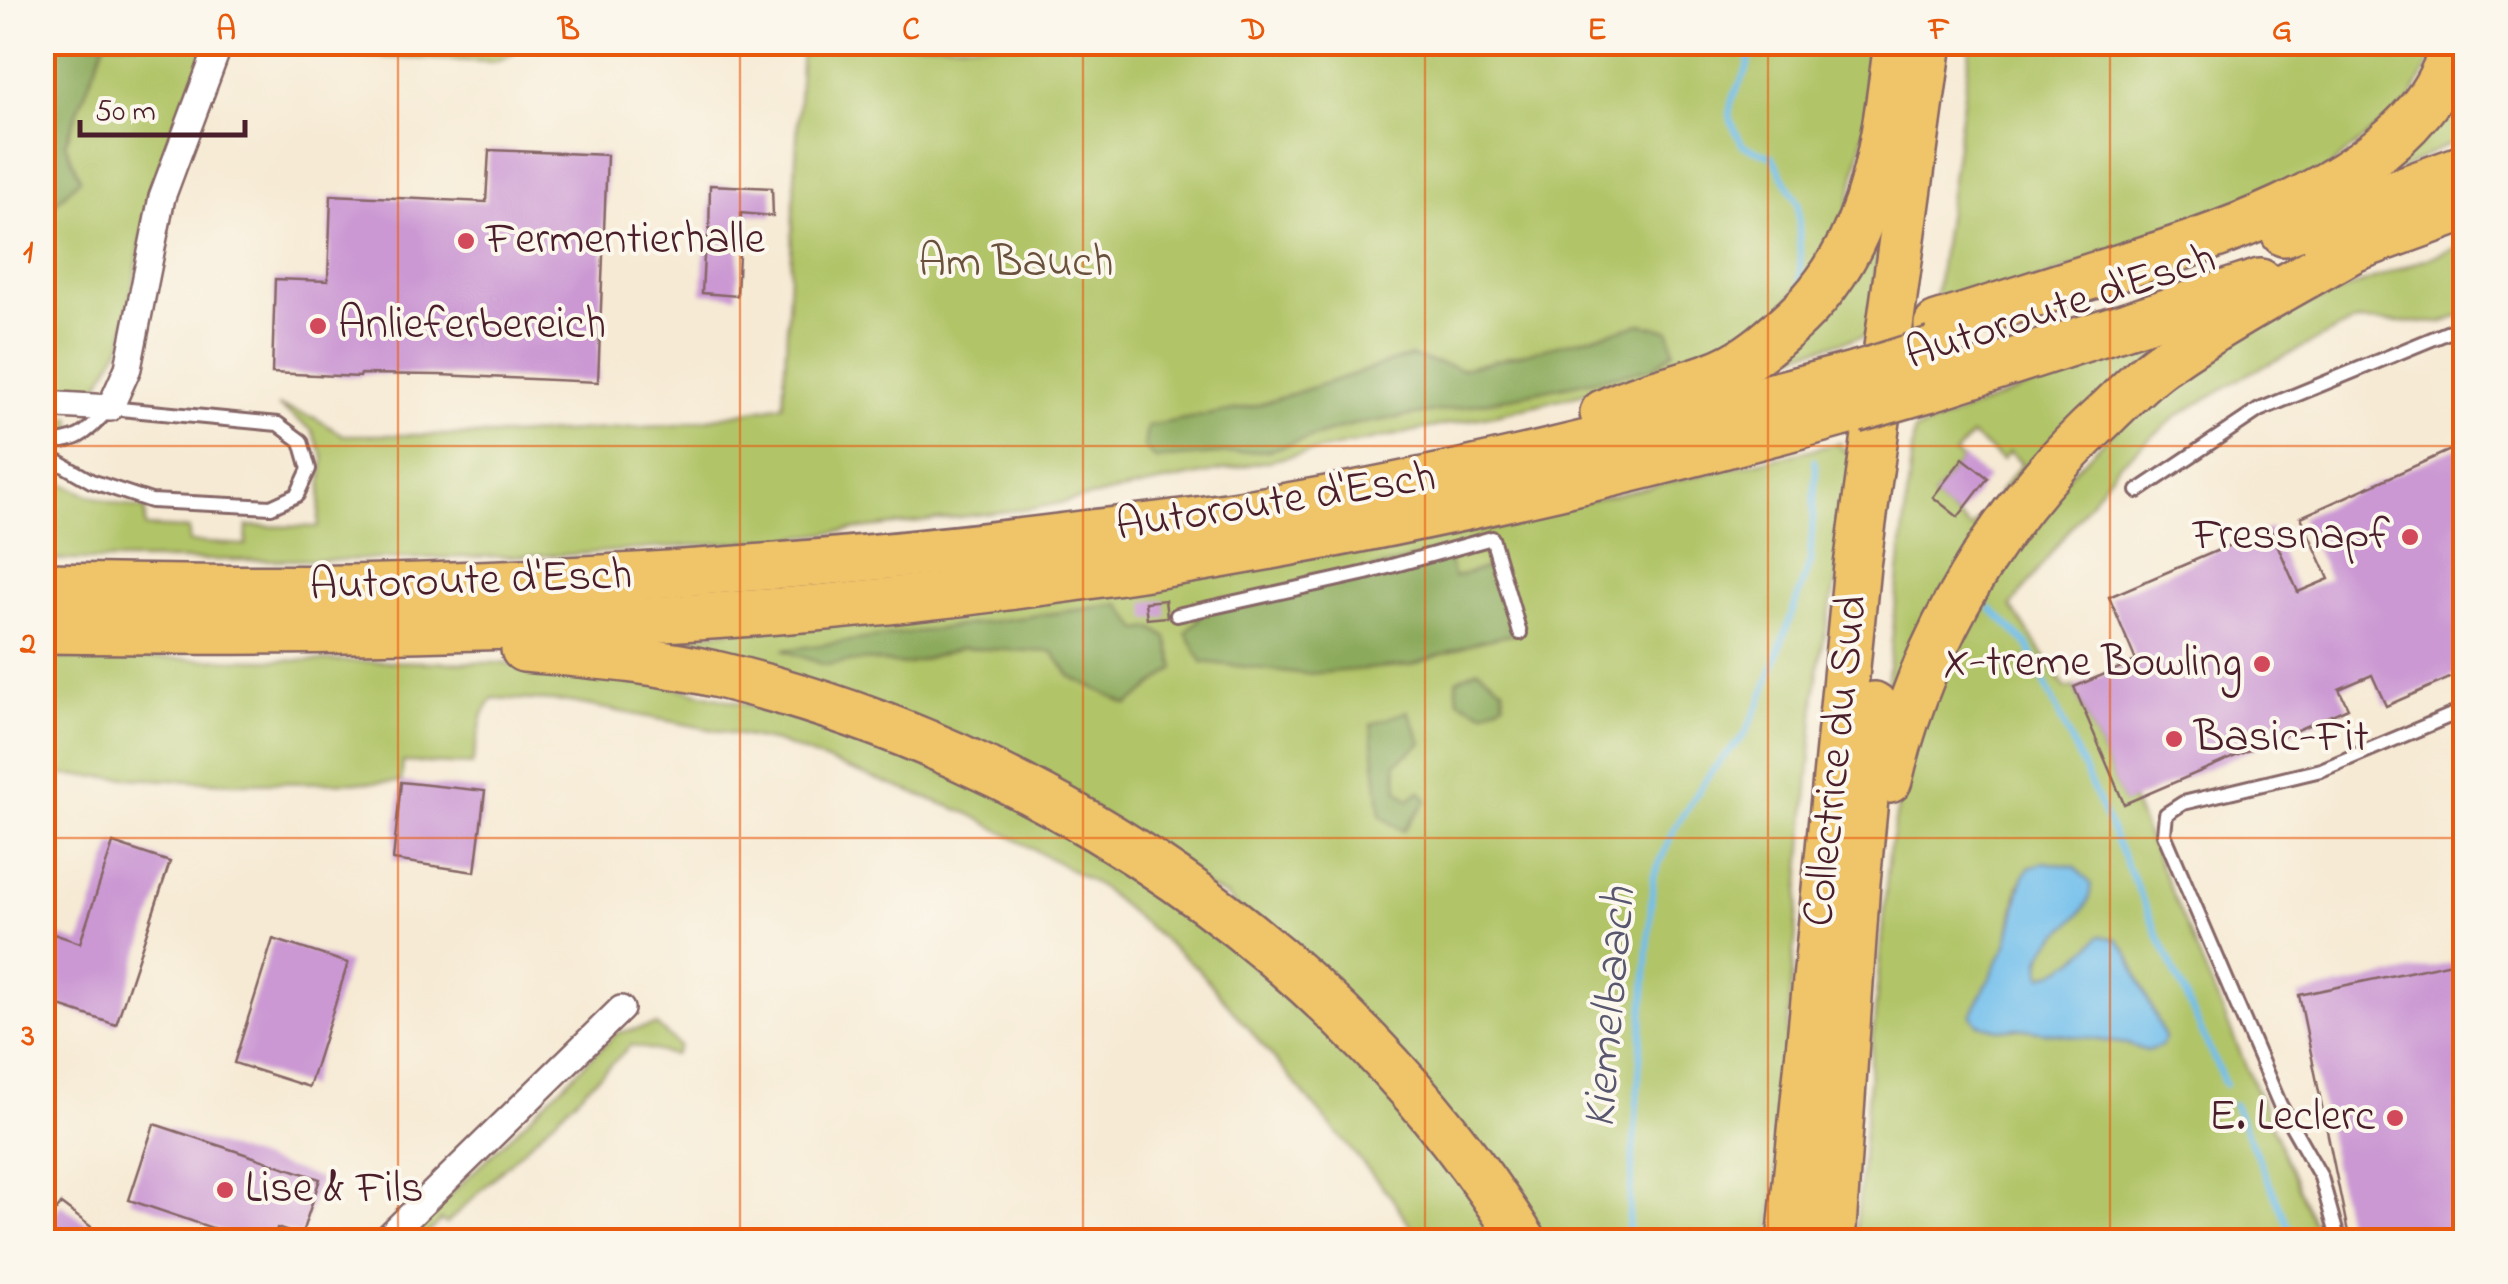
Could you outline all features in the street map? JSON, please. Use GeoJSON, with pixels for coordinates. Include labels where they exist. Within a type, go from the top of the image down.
{"type":"FeatureCollection","features":[{"type":"Feature","properties":{"kind":"highway"},"geometry":{"type":"LineString","coordinates":[[1604,414],[1634,397],[1726,370],[1768,344],[1832,278],[1854,241],[1873,191],[1897,42]]}},
{"type":"Feature","properties":{"kind":"highway","name":"Collectrice du Sud"},"geometry":{"type":"LineString","coordinates":[[1790,1242],[1857,566],[1929,42]]}},
{"type":"Feature","properties":{"kind":"highway"},"geometry":{"type":"LineString","coordinates":[[1833,1225],[1857,882],[1890,548],[1954,42]]}},
{"type":"Feature","properties":{"kind":"highway"},"geometry":{"type":"LineString","coordinates":[[1004,544],[1604,414],[1860,376],[1933,355],[2312,194],[2380,149],[2421,109],[2456,42]]}},
{"type":"Feature","properties":{"kind":"highway","name":"Autoroute d'Esch"},"geometry":{"type":"LineString","coordinates":[[42,586],[342,588],[561,582],[844,562],[1237,515],[1397,486],[1641,432],[1860,376],[1933,355],[2466,168]]}},
{"type":"Feature","properties":{"kind":"highway","name":"Autoroute d'Esch"},"geometry":{"type":"LineString","coordinates":[[1933,355],[2247,287],[2466,208]]}},
{"type":"Feature","properties":{"kind":"highway"},"geometry":{"type":"LineString","coordinates":[[1833,1225],[1870,882],[1882,806],[1916,686],[1938,635],[1978,563],[2024,499],[2070,446],[2161,364],[2354,249]]}},
{"type":"Feature","properties":{"kind":"highway","name":"Autoroute d'Esch"},"geometry":{"type":"LineString","coordinates":[[42,630],[560,624],[842,605],[1092,574],[1365,529],[1487,522],[1860,376]]}},
{"type":"Feature","properties":{"kind":"highway"},"geometry":{"type":"LineString","coordinates":[[97,631],[216,643],[502,646],[650,661],[786,692],[908,735],[1012,779],[1109,834],[1213,906],[1310,985],[1412,1091],[1498,1201],[1524,1242]]}},
{"type":"Feature","properties":{"kind":"street"},"geometry":{"type":"LineString","coordinates":[[42,404],[110,408],[128,368],[162,196],[220,42]]}},
{"type":"Feature","properties":{"kind":"street"},"geometry":{"type":"LineString","coordinates":[[383,1242],[621,1009]]}},
{"type":"Feature","properties":{"kind":"lane"},"geometry":{"type":"LineString","coordinates":[[2138,491],[2259,410],[2466,325]]}},
{"type":"Feature","properties":{"kind":"lane"},"geometry":{"type":"LineString","coordinates":[[42,443],[72,442],[86,434],[110,408],[278,424],[302,441],[309,469],[297,495],[271,508],[151,501],[91,481],[42,454]]}},
{"type":"Feature","properties":{"kind":"lane"},"geometry":{"type":"LineString","coordinates":[[1177,615],[1366,573],[1487,522],[1520,634]]}},
{"type":"Feature","properties":{"kind":"lane"},"geometry":{"type":"LineString","coordinates":[[2339,1242],[2321,1177],[2280,1105],[2164,834],[2166,814],[2182,802],[2321,770],[2466,709]]}},
{"type":"Feature","properties":{"kind":"green space"},"geometry":{"type":"Polygon","coordinates":[[[56,42],[105,43],[65,143],[80,179],[43,215],[43,80],[56,42]]]}},
{"type":"Feature","properties":{"kind":"green space"},"geometry":{"type":"Polygon","coordinates":[[[105,42],[207,43],[150,195],[122,344],[95,391],[43,391],[43,215],[80,179],[65,144],[105,42]]]}},
{"type":"Feature","properties":{"kind":"green space"},"geometry":{"type":"Polygon","coordinates":[[[320,42],[522,43],[511,55],[494,62],[318,54],[320,42]]]}},
{"type":"Feature","properties":{"kind":"green space","name":"Am Bauch"},"geometry":{"type":"Polygon","coordinates":[[[802,43],[1884,43],[1842,234],[1764,329],[1658,375],[1504,413],[1036,508],[778,539],[563,555],[43,560],[42,472],[92,496],[145,509],[145,527],[189,529],[189,542],[246,545],[247,526],[318,527],[324,458],[312,430],[278,406],[315,418],[343,435],[508,435],[677,425],[783,405],[802,43]],[[1673,351],[1209,454],[1270,450],[1352,425],[1452,409],[1654,367],[1673,351]]]}},
{"type":"Feature","properties":{"kind":"green space"},"geometry":{"type":"Polygon","coordinates":[[[1971,43],[2440,43],[2410,101],[2311,182],[1933,317],[1971,43]]]}},
{"type":"Feature","properties":{"kind":"green space"},"geometry":{"type":"Polygon","coordinates":[[[2465,44],[2465,139],[2389,176],[2384,156],[2465,44]]]}},
{"type":"Feature","properties":{"kind":"green space"},"geometry":{"type":"Polygon","coordinates":[[[1894,126],[1868,335],[1795,354],[1791,337],[1894,126]]]}},
{"type":"Feature","properties":{"kind":"green space"},"geometry":{"type":"Polygon","coordinates":[[[2465,244],[2465,314],[2442,323],[2356,321],[2246,375],[2176,417],[2118,465],[2011,606],[2066,689],[2074,687],[2124,803],[2132,800],[2321,1241],[1855,1242],[1889,852],[1902,785],[1930,689],[2037,506],[2170,376],[2276,316],[2465,244]],[[2029,868],[2019,885],[2008,942],[1972,1015],[1999,1030],[2018,1028],[2127,1044],[2147,1051],[2161,1046],[2165,1038],[2126,950],[2100,937],[2074,961],[2042,977],[2039,969],[2043,951],[2029,868]]]}},
{"type":"Feature","properties":{"kind":"green space"},"geometry":{"type":"Polygon","coordinates":[[[1641,324],[1669,330],[1674,351],[1653,368],[1352,425],[1270,450],[1155,459],[1144,447],[1147,426],[1255,406],[1410,356],[1462,369],[1641,324]]]}},
{"type":"Feature","properties":{"kind":"green space"},"geometry":{"type":"Polygon","coordinates":[[[2152,339],[2158,356],[2009,502],[1998,494],[2022,463],[2009,452],[2002,460],[1971,435],[1955,455],[1962,460],[1933,497],[1971,528],[1985,512],[1996,521],[1882,734],[1914,431],[2152,339]]]}},
{"type":"Feature","properties":{"kind":"green space"},"geometry":{"type":"Polygon","coordinates":[[[42,416],[71,418],[72,433],[43,435],[42,416]]]}},
{"type":"Feature","properties":{"kind":"green space"},"geometry":{"type":"Polygon","coordinates":[[[1840,443],[1842,450],[1857,447],[1847,525],[1818,670],[1770,1241],[1545,1241],[1226,896],[665,643],[702,634],[1488,524],[1840,443]]]}},
{"type":"Feature","properties":{"kind":"green space"},"geometry":{"type":"Polygon","coordinates":[[[1446,551],[1454,577],[1499,564],[1520,633],[1481,641],[1411,665],[1307,674],[1202,662],[1186,632],[1199,619],[1197,611],[1446,551]]]}},
{"type":"Feature","properties":{"kind":"green space"},"geometry":{"type":"Polygon","coordinates":[[[1120,604],[1139,630],[1153,628],[1167,638],[1175,668],[1128,705],[1070,676],[1053,652],[962,648],[905,665],[867,660],[825,665],[783,650],[1120,604]]]}},
{"type":"Feature","properties":{"kind":"green space"},"geometry":{"type":"Polygon","coordinates":[[[42,657],[500,663],[644,680],[782,713],[899,754],[1001,796],[1200,918],[1402,1099],[1506,1241],[1420,1241],[1392,1198],[1197,968],[1099,886],[970,814],[776,742],[571,702],[493,698],[483,714],[472,765],[403,762],[401,782],[235,783],[43,774],[42,657]]]}},
{"type":"Feature","properties":{"kind":"green space"},"geometry":{"type":"Polygon","coordinates":[[[1478,669],[1503,688],[1504,702],[1484,712],[1458,700],[1456,680],[1478,669]]]}},
{"type":"Feature","properties":{"kind":"green space"},"geometry":{"type":"Polygon","coordinates":[[[1408,711],[1422,743],[1396,763],[1398,790],[1408,800],[1420,791],[1427,800],[1403,831],[1381,816],[1371,724],[1408,711]]]}},
{"type":"Feature","properties":{"kind":"green space"},"geometry":{"type":"Polygon","coordinates":[[[656,1025],[679,1046],[674,1055],[631,1045],[446,1224],[441,1220],[419,1241],[401,1242],[617,1033],[656,1025]]]}},
{"type":"Feature","properties":{"kind":"water"},"geometry":{"type":"Polygon","coordinates":[[[2045,862],[2075,867],[2091,884],[2082,911],[2043,954],[2042,976],[2074,961],[2100,936],[2117,939],[2126,950],[2165,1038],[2161,1046],[2147,1051],[2127,1044],[2018,1028],[1999,1030],[1978,1024],[1971,1015],[2008,942],[2023,877],[2029,868],[2045,862]]]}},
{"type":"Feature","properties":{"kind":"building","name":"Fermentierhalle"},"geometry":{"type":"Polygon","coordinates":[[[489,150],[607,155],[598,382],[272,373],[275,279],[328,281],[331,195],[486,202],[489,150]]]}},
{"type":"Feature","properties":{"kind":"building"},"geometry":{"type":"Polygon","coordinates":[[[710,185],[772,188],[773,216],[741,213],[737,296],[702,293],[710,185]]]}},
{"type":"Feature","properties":{"kind":"building"},"geometry":{"type":"Polygon","coordinates":[[[2466,443],[2466,671],[2386,706],[2372,675],[2339,689],[2348,708],[2124,804],[2074,687],[2136,661],[2109,597],[2270,528],[2298,592],[2329,579],[2301,517],[2466,443]]]}},
{"type":"Feature","properties":{"kind":"building"},"geometry":{"type":"Polygon","coordinates":[[[1963,458],[1988,478],[1958,517],[1933,497],[1963,458]]]}},
{"type":"Feature","properties":{"kind":"building"},"geometry":{"type":"Polygon","coordinates":[[[1165,600],[1167,617],[1147,619],[1145,602],[1165,600]]]}},
{"type":"Feature","properties":{"kind":"building"},"geometry":{"type":"Polygon","coordinates":[[[401,782],[485,791],[475,872],[393,860],[401,782]]]}},
{"type":"Feature","properties":{"kind":"building"},"geometry":{"type":"Polygon","coordinates":[[[113,843],[170,862],[116,1025],[42,1000],[42,930],[80,943],[113,843]]]}},
{"type":"Feature","properties":{"kind":"building"},"geometry":{"type":"Polygon","coordinates":[[[273,939],[348,963],[309,1087],[234,1063],[273,939]]]}},
{"type":"Feature","properties":{"kind":"building","name":"E. Leclerc"},"geometry":{"type":"Polygon","coordinates":[[[2466,960],[2466,1242],[2350,1242],[2299,995],[2466,960]]]}},
{"type":"Feature","properties":{"kind":"building","name":"Lise & Fils"},"geometry":{"type":"Polygon","coordinates":[[[154,1124],[320,1179],[301,1236],[277,1228],[272,1242],[254,1242],[129,1200],[154,1124]]]}},
{"type":"Feature","properties":{"kind":"building"},"geometry":{"type":"Polygon","coordinates":[[[61,1204],[111,1242],[42,1242],[42,1229],[61,1204]]]}},
{"type":"Feature","properties":{"kind":"waterway","name":"Kiemelbaach"},"geometry":{"type":"LineString","coordinates":[[1748,42],[1748,65],[1733,96],[1730,118],[1743,146],[1772,156],[1798,203],[1801,286]]}},
{"type":"Feature","properties":{"kind":"waterway","name":"Kiemelbaach"},"geometry":{"type":"LineString","coordinates":[[1627,1242],[1653,878],[1674,829],[1710,773],[1745,734],[1761,701],[1810,562],[1814,460]]}},
{"type":"Feature","properties":{"kind":"waterway","name":"Kiemelbaach"},"geometry":{"type":"LineString","coordinates":[[1991,609],[2028,645],[2225,1084]]}},
{"type":"Feature","properties":{"kind":"waterway","name":"Kiemelbaach"},"geometry":{"type":"LineString","coordinates":[[2234,1105],[2296,1242]]}},
{"type":"Feature","properties":{"kind":"place","name":"Fermentierhalle"},"geometry":{"type":"Point","coordinates":[466,241]}},
{"type":"Feature","properties":{"kind":"place","name":"Anlieferbereich"},"geometry":{"type":"Point","coordinates":[318,326]}},
{"type":"Feature","properties":{"kind":"place","name":"Fressnapf"},"geometry":{"type":"Point","coordinates":[2410,537]}},
{"type":"Feature","properties":{"kind":"place","name":"X-treme Bowling"},"geometry":{"type":"Point","coordinates":[2262,664]}},
{"type":"Feature","properties":{"kind":"place","name":"Basic-Fit"},"geometry":{"type":"Point","coordinates":[2174,739]}},
{"type":"Feature","properties":{"kind":"place","name":"E. Leclerc"},"geometry":{"type":"Point","coordinates":[2395,1118]}},
{"type":"Feature","properties":{"kind":"place","name":"Lise & Fils"},"geometry":{"type":"Point","coordinates":[225,1190]}}]}
